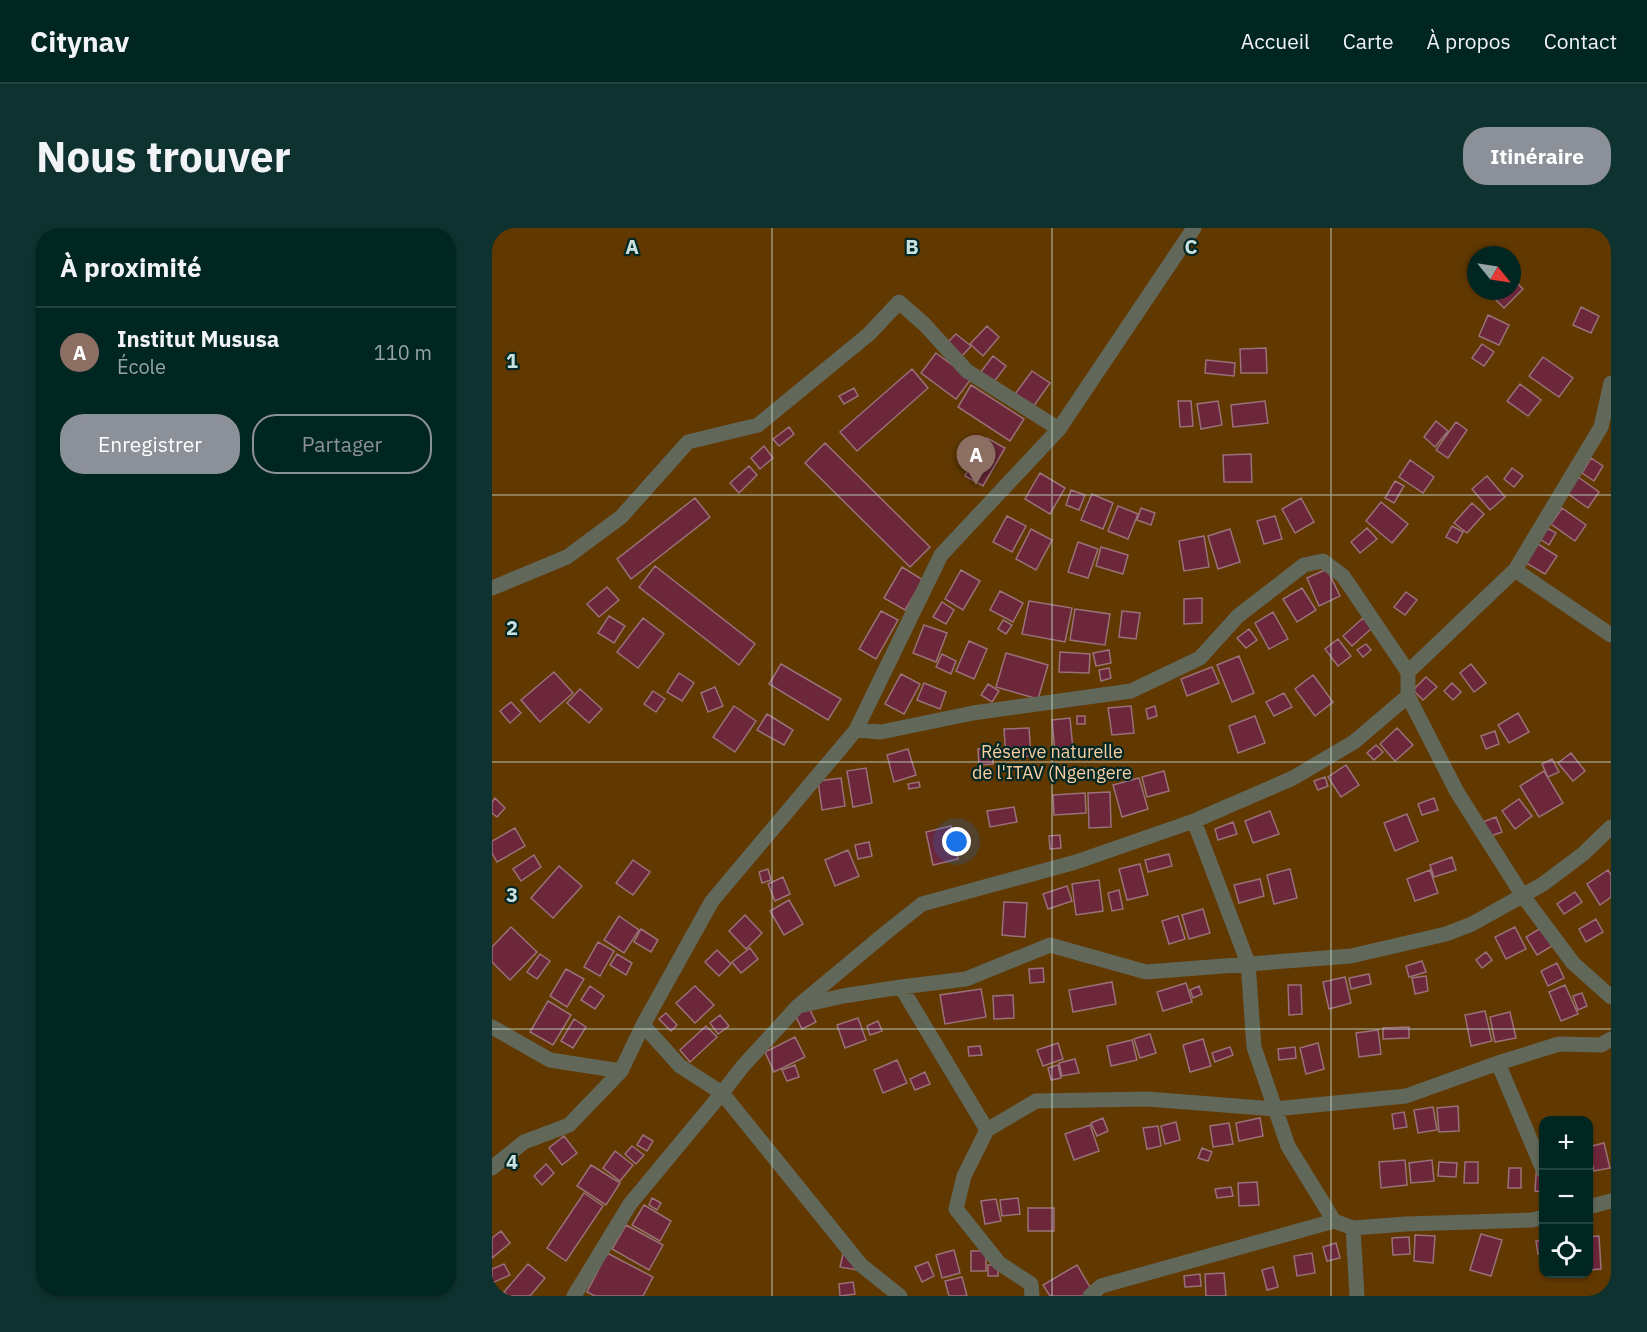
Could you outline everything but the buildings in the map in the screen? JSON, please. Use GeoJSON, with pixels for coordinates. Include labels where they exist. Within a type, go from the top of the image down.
{"type":"FeatureCollection","features":[{"type":"Feature","properties":{"kind":"street"},"geometry":{"type":"LineString","coordinates":[[492,1168],[524,1142],[570,1125],[621,1071],[643,1025],[712,901],[856,730],[941,555],[1059,429],[1194,228]]}},
{"type":"Feature","properties":{"kind":"street"},"geometry":{"type":"LineString","coordinates":[[492,588],[567,558],[621,518],[688,442],[758,425],[869,334],[899,302],[924,324],[968,371],[1059,429]]}},
{"type":"Feature","properties":{"kind":"street"},"geometry":{"type":"LineString","coordinates":[[1408,672],[1515,570],[1606,430],[1611,383]]}},
{"type":"Feature","properties":{"kind":"street"},"geometry":{"type":"LineString","coordinates":[[856,730],[881,732],[973,713],[1131,691],[1200,658],[1238,616],[1304,565],[1323,561],[1343,576],[1408,672],[1408,696],[1457,792],[1523,896],[1573,963],[1611,997]]}},
{"type":"Feature","properties":{"kind":"street"},"geometry":{"type":"LineString","coordinates":[[1515,570],[1611,635]]}},
{"type":"Feature","properties":{"kind":"street"},"geometry":{"type":"LineString","coordinates":[[574,1296],[630,1204],[743,1066],[798,1006],[922,904],[1076,862],[1194,820],[1293,778],[1354,742],[1408,696]]}},
{"type":"Feature","properties":{"kind":"street"},"geometry":{"type":"LineString","coordinates":[[1194,820],[1248,963],[1254,1047],[1275,1109],[1288,1146],[1334,1221]]}},
{"type":"Feature","properties":{"kind":"street"},"geometry":{"type":"LineString","coordinates":[[798,1006],[843,996],[966,979],[1050,945],[1146,972],[1351,956],[1446,934],[1472,924],[1523,896],[1583,854],[1611,827]]}},
{"type":"Feature","properties":{"kind":"street"},"geometry":{"type":"LineString","coordinates":[[901,987],[987,1130]]}},
{"type":"Feature","properties":{"kind":"street"},"geometry":{"type":"LineString","coordinates":[[643,1025],[680,1066],[722,1093],[861,1265],[900,1296]]}},
{"type":"Feature","properties":{"kind":"street"},"geometry":{"type":"LineString","coordinates":[[492,1027],[550,1060],[621,1071]]}},
{"type":"Feature","properties":{"kind":"street"},"geometry":{"type":"LineString","coordinates":[[1032,1296],[1031,1284],[999,1263],[956,1209],[964,1176],[987,1130],[1036,1101],[1147,1099],[1275,1109],[1406,1096],[1559,1044],[1601,1045],[1611,1039]]}},
{"type":"Feature","properties":{"kind":"street"},"geometry":{"type":"LineString","coordinates":[[1498,1063],[1543,1170]]}},
{"type":"Feature","properties":{"kind":"street"},"geometry":{"type":"LineString","coordinates":[[1593,1206],[1611,1201]]}},
{"type":"Feature","properties":{"kind":"street"},"geometry":{"type":"LineString","coordinates":[[1090,1296],[1101,1286],[1334,1221],[1353,1228],[1539,1218]]}},
{"type":"Feature","properties":{"kind":"street"},"geometry":{"type":"LineString","coordinates":[[1353,1228],[1357,1296]]}},
{"type":"Feature","properties":{"kind":"green space","name":"Réserve naturelle de l'ITAV (Ngengere"},"geometry":{"type":"Polygon","coordinates":[[[492,228],[1611,228],[1611,1296],[492,1296],[492,228]]]}},
{"type":"Feature","properties":{"kind":"place","name":"Institut Mususa"},"geometry":{"type":"Point","coordinates":[976,485]}}]}
